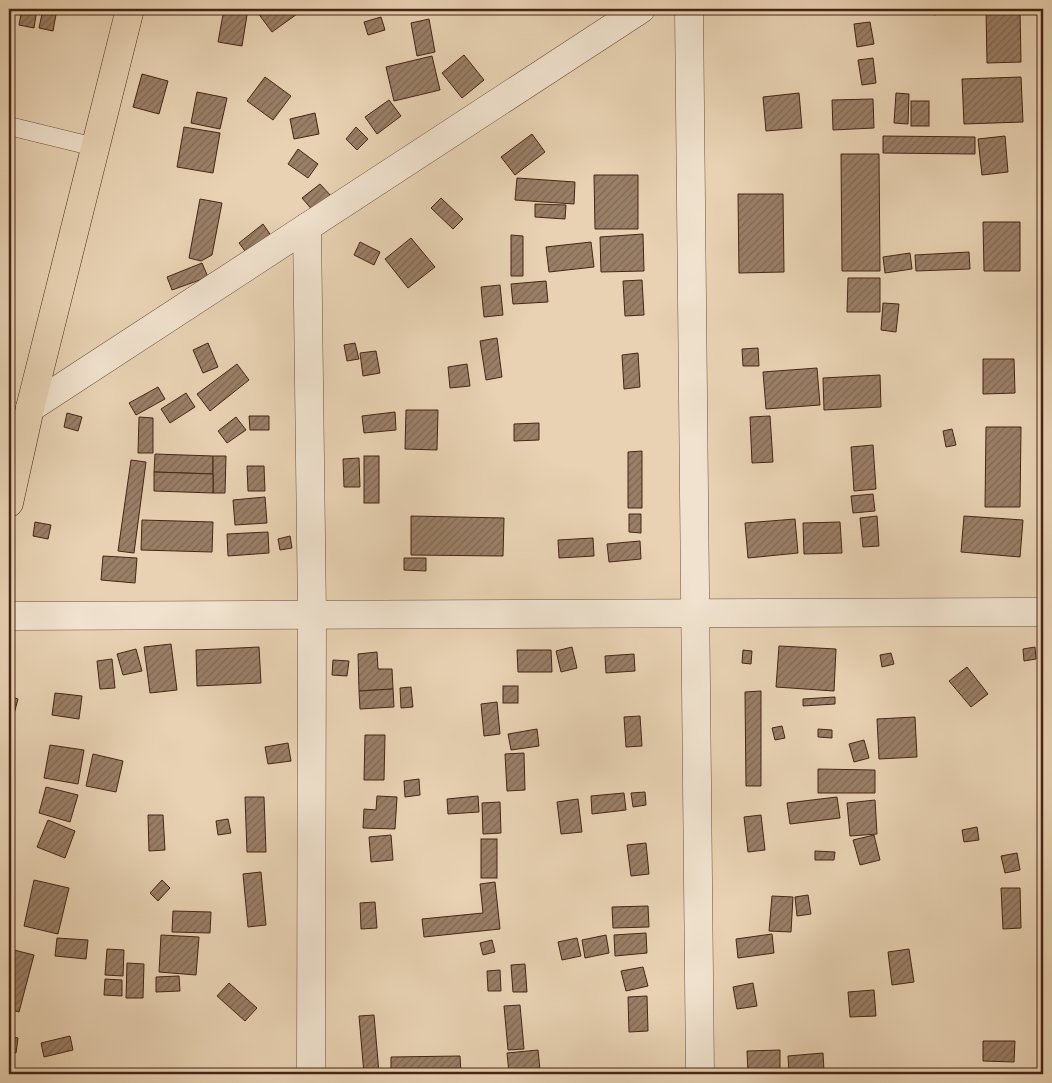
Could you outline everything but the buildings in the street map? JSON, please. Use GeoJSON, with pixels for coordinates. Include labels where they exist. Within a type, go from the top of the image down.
{"type":"FeatureCollection","features":[{"type":"Feature","properties":{"kind":"highway"},"geometry":{"type":"LineString","coordinates":[[9,503],[30,408],[130,9]]}},
{"type":"Feature","properties":{"kind":"street"},"geometry":{"type":"LineString","coordinates":[[30,408],[640,9]]}},
{"type":"Feature","properties":{"kind":"street"},"geometry":{"type":"LineString","coordinates":[[689,9],[700,1074]]}},
{"type":"Feature","properties":{"kind":"street"},"geometry":{"type":"LineString","coordinates":[[307,227],[312,615],[311,1074]]}},
{"type":"Feature","properties":{"kind":"street"},"geometry":{"type":"LineString","coordinates":[[9,616],[1043,612]]}},
{"type":"Feature","properties":{"kind":"lane"},"geometry":{"type":"LineString","coordinates":[[9,126],[95,147]]}}]}
